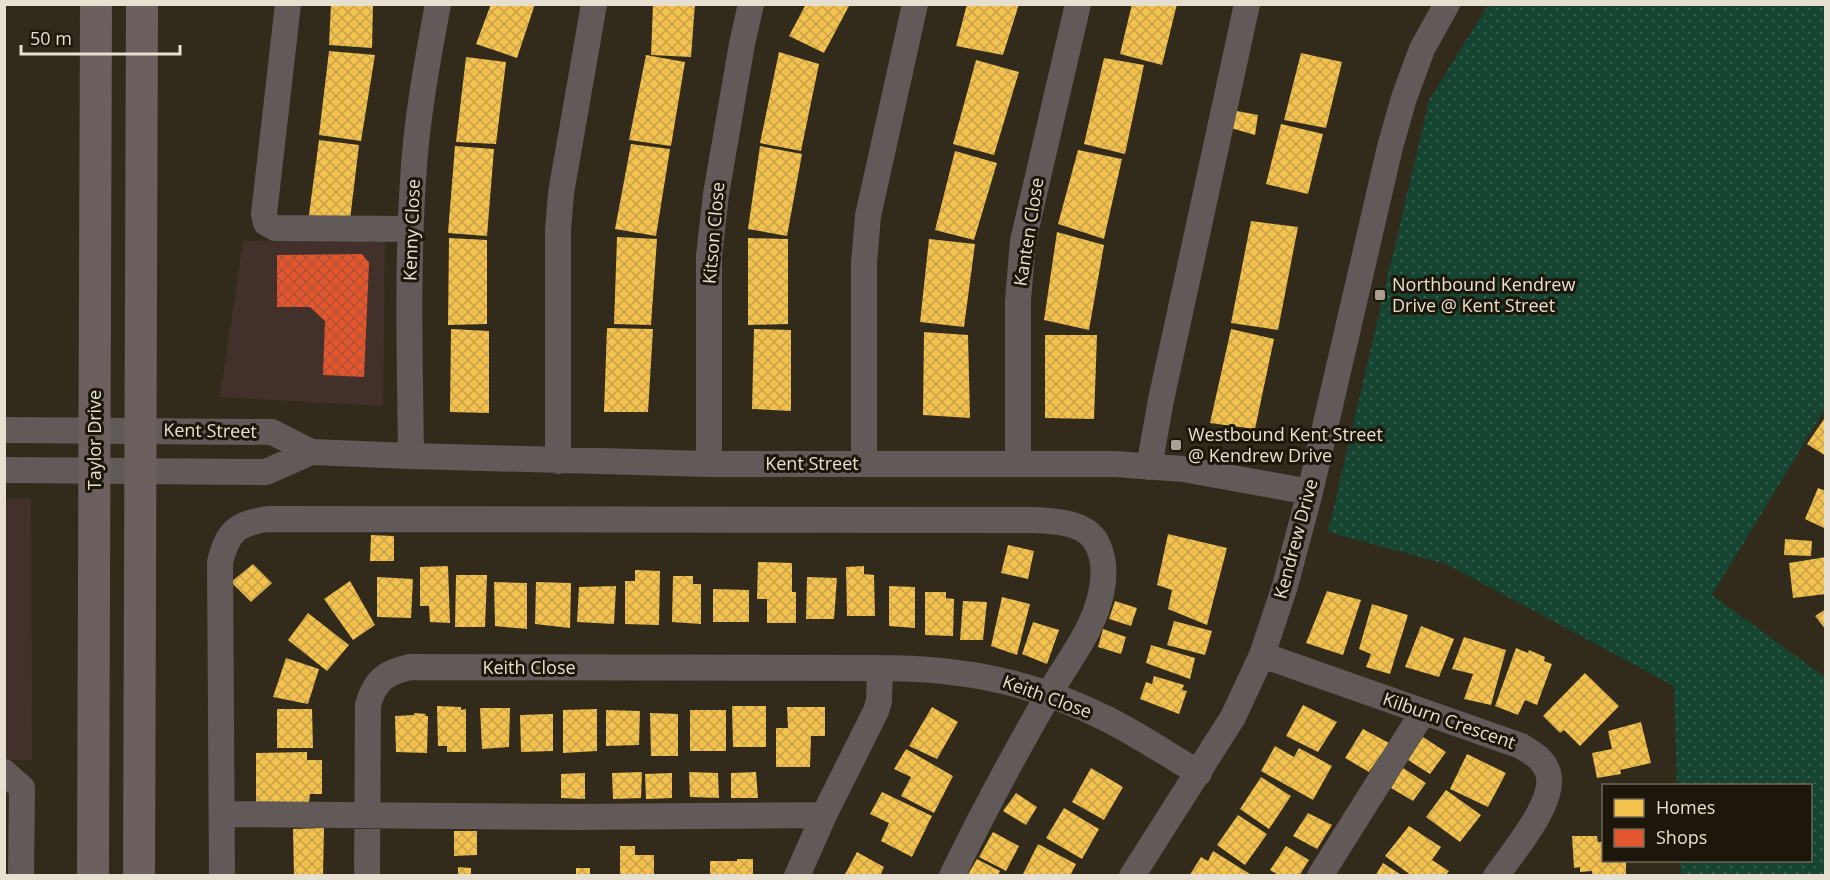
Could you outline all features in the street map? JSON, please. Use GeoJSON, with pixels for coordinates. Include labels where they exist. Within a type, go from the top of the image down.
{"type":"FeatureCollection","features":[{"type":"Feature","properties":{"kind":"main road","name":"Taylor Drive"},"geometry":{"type":"LineString","coordinates":[[93,876],[96,4]]}},
{"type":"Feature","properties":{"kind":"main road"},"geometry":{"type":"LineString","coordinates":[[139,876],[142,4]]}},
{"type":"Feature","properties":{"kind":"street"},"geometry":{"type":"LineString","coordinates":[[288,4],[264,214],[266,223],[275,228],[410,229]]}},
{"type":"Feature","properties":{"kind":"street","name":"Kenny Close"},"geometry":{"type":"LineString","coordinates":[[411,456],[410,229],[419,115],[438,4]]}},
{"type":"Feature","properties":{"kind":"street"},"geometry":{"type":"LineString","coordinates":[[558,461],[558,230],[561,193],[594,4]]}},
{"type":"Feature","properties":{"kind":"street","name":"Kitson Close"},"geometry":{"type":"LineString","coordinates":[[708,465],[711,224],[751,4]]}},
{"type":"Feature","properties":{"kind":"street"},"geometry":{"type":"LineString","coordinates":[[864,464],[866,237],[873,192],[915,4]]}},
{"type":"Feature","properties":{"kind":"street","name":"Kanten Close"},"geometry":{"type":"LineString","coordinates":[[1018,464],[1018,300],[1023,241],[1078,4]]}},
{"type":"Feature","properties":{"kind":"street"},"geometry":{"type":"LineString","coordinates":[[1149,467],[1161,400],[1247,4]]}},
{"type":"Feature","properties":{"kind":"street","name":"Kendrew Drive"},"geometry":{"type":"LineString","coordinates":[[1132,876],[1233,717],[1263,655],[1285,586],[1310,492],[1390,147],[1404,98],[1422,49],[1447,4]]}},
{"type":"Feature","properties":{"kind":"street","name":"Kent Street"},"geometry":{"type":"LineString","coordinates":[[4,430],[272,432],[311,452],[558,461],[708,465],[1018,464],[1149,467],[1183,469],[1310,492]]}},
{"type":"Feature","properties":{"kind":"street","name":"Kent Street"},"geometry":{"type":"LineString","coordinates":[[4,470],[266,472],[311,452]]}},
{"type":"Feature","properties":{"kind":"street"},"geometry":{"type":"LineString","coordinates":[[222,876],[220,562],[225,542],[233,530],[248,522],[268,519],[1052,520],[1074,525],[1090,533],[1099,546],[1103,561],[1101,596],[1087,630],[1049,694],[952,876]]}},
{"type":"Feature","properties":{"kind":"street","name":"Kilburn Crescent"},"geometry":{"type":"LineString","coordinates":[[1263,655],[1521,746],[1533,753],[1548,772],[1550,785],[1547,796],[1539,812],[1496,876]]}},
{"type":"Feature","properties":{"kind":"street","name":"Keith Close"},"geometry":{"type":"LineString","coordinates":[[367,876],[368,705],[373,688],[381,679],[396,670],[410,667],[935,669],[995,678],[1049,694],[1108,720],[1199,773]]}},
{"type":"Feature","properties":{"kind":"street"},"geometry":{"type":"LineString","coordinates":[[797,876],[824,815],[876,711],[879,701],[880,668]]}},
{"type":"Feature","properties":{"kind":"street"},"geometry":{"type":"LineString","coordinates":[[1320,876],[1423,712]]}},
{"type":"Feature","properties":{"kind":"street"},"geometry":{"type":"LineString","coordinates":[[4,772],[22,788],[21,876]]}},
{"type":"Feature","properties":{"kind":"street"},"geometry":{"type":"LineString","coordinates":[[222,814],[578,817],[824,815]]}},
{"type":"Feature","properties":{"kind":"shaded area"},"geometry":{"type":"Polygon","coordinates":[[[385,239],[383,406],[220,397],[243,241],[385,239]]]}},
{"type":"Feature","properties":{"kind":"shaded area"},"geometry":{"type":"Polygon","coordinates":[[[31,498],[32,760],[5,760],[4,499],[31,498]]]}},
{"type":"Feature","properties":{"kind":"green space"},"geometry":{"type":"Polygon","coordinates":[[[1488,5],[1825,5],[1825,409],[1712,595],[1825,677],[1825,875],[1681,875],[1680,862],[1812,862],[1812,784],[1677,784],[1674,686],[1446,564],[1328,532],[1429,100],[1488,5]]]}},
{"type":"Feature","properties":{"kind":"building: Homes"},"geometry":{"type":"Polygon","coordinates":[[[331,4],[373,4],[372,48],[329,45],[331,4]]]}},
{"type":"Feature","properties":{"kind":"building: Homes"},"geometry":{"type":"Polygon","coordinates":[[[491,4],[535,4],[517,58],[476,44],[491,4]]]}},
{"type":"Feature","properties":{"kind":"building: Homes"},"geometry":{"type":"Polygon","coordinates":[[[653,4],[695,4],[691,57],[651,55],[653,4]]]}},
{"type":"Feature","properties":{"kind":"building: Homes"},"geometry":{"type":"Polygon","coordinates":[[[806,4],[850,4],[824,53],[789,36],[806,4]]]}},
{"type":"Feature","properties":{"kind":"building: Homes"},"geometry":{"type":"Polygon","coordinates":[[[967,4],[1019,4],[1003,55],[956,46],[967,4]]]}},
{"type":"Feature","properties":{"kind":"building: Homes"},"geometry":{"type":"Polygon","coordinates":[[[1132,4],[1177,4],[1162,65],[1120,54],[1132,4]]]}},
{"type":"Feature","properties":{"kind":"building: Homes"},"geometry":{"type":"Polygon","coordinates":[[[329,51],[375,55],[361,141],[319,135],[329,51]]]}},
{"type":"Feature","properties":{"kind":"building: Homes"},"geometry":{"type":"Polygon","coordinates":[[[779,52],[819,64],[801,151],[760,143],[779,52]]]}},
{"type":"Feature","properties":{"kind":"building: Homes"},"geometry":{"type":"Polygon","coordinates":[[[1301,53],[1342,62],[1326,128],[1284,120],[1301,53]]]}},
{"type":"Feature","properties":{"kind":"building: Homes"},"geometry":{"type":"Polygon","coordinates":[[[646,55],[685,62],[671,146],[629,140],[646,55]]]}},
{"type":"Feature","properties":{"kind":"building: Homes"},"geometry":{"type":"Polygon","coordinates":[[[466,57],[506,62],[496,144],[456,142],[466,57]]]}},
{"type":"Feature","properties":{"kind":"building: Homes"},"geometry":{"type":"Polygon","coordinates":[[[1104,58],[1144,65],[1125,154],[1084,144],[1104,58]]]}},
{"type":"Feature","properties":{"kind":"building: Homes"},"geometry":{"type":"Polygon","coordinates":[[[976,60],[1019,72],[994,155],[953,144],[976,60]]]}},
{"type":"Feature","properties":{"kind":"building: Homes"},"geometry":{"type":"Polygon","coordinates":[[[1237,111],[1258,115],[1255,135],[1231,128],[1237,111]]]}},
{"type":"Feature","properties":{"kind":"building: Homes"},"geometry":{"type":"Polygon","coordinates":[[[1281,124],[1323,134],[1308,194],[1266,184],[1281,124]]]}},
{"type":"Feature","properties":{"kind":"building: Homes"},"geometry":{"type":"Polygon","coordinates":[[[319,140],[359,145],[349,228],[308,222],[319,140]]]}},
{"type":"Feature","properties":{"kind":"building: Homes"},"geometry":{"type":"Polygon","coordinates":[[[631,144],[670,149],[656,236],[615,229],[631,144]]]}},
{"type":"Feature","properties":{"kind":"building: Homes"},"geometry":{"type":"Polygon","coordinates":[[[455,146],[494,149],[487,236],[448,233],[455,146]]]}},
{"type":"Feature","properties":{"kind":"building: Homes"},"geometry":{"type":"Polygon","coordinates":[[[760,146],[802,154],[787,236],[748,229],[760,146]]]}},
{"type":"Feature","properties":{"kind":"building: Homes"},"geometry":{"type":"Polygon","coordinates":[[[1078,150],[1122,159],[1104,239],[1058,224],[1078,150]]]}},
{"type":"Feature","properties":{"kind":"building: Homes"},"geometry":{"type":"Polygon","coordinates":[[[955,151],[997,163],[974,240],[935,230],[955,151]]]}},
{"type":"Feature","properties":{"kind":"building: Homes"},"geometry":{"type":"Polygon","coordinates":[[[1251,221],[1298,227],[1278,330],[1231,323],[1251,221]]]}},
{"type":"Feature","properties":{"kind":"building: Homes"},"geometry":{"type":"Polygon","coordinates":[[[1057,232],[1104,245],[1089,330],[1044,320],[1057,232]]]}},
{"type":"Feature","properties":{"kind":"building: Homes"},"geometry":{"type":"Polygon","coordinates":[[[617,237],[657,239],[651,325],[614,324],[617,237]]]}},
{"type":"Feature","properties":{"kind":"building: Homes"},"geometry":{"type":"Polygon","coordinates":[[[449,238],[487,240],[487,324],[448,325],[449,238]]]}},
{"type":"Feature","properties":{"kind":"building: Homes"},"geometry":{"type":"Polygon","coordinates":[[[748,238],[788,239],[788,324],[748,325],[748,238]]]}},
{"type":"Feature","properties":{"kind":"building: Homes"},"geometry":{"type":"Polygon","coordinates":[[[929,239],[975,244],[964,327],[920,322],[929,239]]]}},
{"type":"Feature","properties":{"kind":"building: Homes"},"geometry":{"type":"Polygon","coordinates":[[[607,328],[653,329],[648,412],[604,412],[607,328]]]}},
{"type":"Feature","properties":{"kind":"building: Homes"},"geometry":{"type":"Polygon","coordinates":[[[451,329],[489,331],[489,413],[450,412],[451,329]]]}},
{"type":"Feature","properties":{"kind":"building: Homes"},"geometry":{"type":"Polygon","coordinates":[[[754,329],[791,330],[791,411],[752,409],[754,329]]]}},
{"type":"Feature","properties":{"kind":"building: Homes"},"geometry":{"type":"Polygon","coordinates":[[[1231,329],[1274,339],[1255,429],[1210,423],[1231,329]]]}},
{"type":"Feature","properties":{"kind":"building: Homes"},"geometry":{"type":"Polygon","coordinates":[[[924,332],[968,335],[970,418],[923,415],[924,332]]]}},
{"type":"Feature","properties":{"kind":"building: Homes"},"geometry":{"type":"Polygon","coordinates":[[[1045,335],[1097,335],[1094,419],[1045,418],[1045,335]]]}},
{"type":"Feature","properties":{"kind":"building: Homes"},"geometry":{"type":"Polygon","coordinates":[[[1826,416],[1826,456],[1807,444],[1826,416]]]}},
{"type":"Feature","properties":{"kind":"building: Homes"},"geometry":{"type":"Polygon","coordinates":[[[1818,488],[1826,491],[1826,529],[1805,519],[1818,488]]]}},
{"type":"Feature","properties":{"kind":"building: Homes"},"geometry":{"type":"Polygon","coordinates":[[[1168,534],[1227,548],[1207,625],[1168,609],[1172,590],[1157,585],[1168,534]]]}},
{"type":"Feature","properties":{"kind":"building: Homes"},"geometry":{"type":"Polygon","coordinates":[[[371,535],[394,536],[394,561],[370,561],[371,535]]]}},
{"type":"Feature","properties":{"kind":"building: Homes"},"geometry":{"type":"Polygon","coordinates":[[[1785,539],[1812,541],[1811,556],[1784,555],[1785,539]]]}},
{"type":"Feature","properties":{"kind":"building: Homes"},"geometry":{"type":"Polygon","coordinates":[[[1008,545],[1034,551],[1028,579],[1001,573],[1008,545]]]}},
{"type":"Feature","properties":{"kind":"building: Homes"},"geometry":{"type":"Polygon","coordinates":[[[1826,557],[1826,594],[1793,598],[1789,563],[1826,557]]]}},
{"type":"Feature","properties":{"kind":"building: Homes"},"geometry":{"type":"Polygon","coordinates":[[[758,562],[792,563],[792,592],[796,592],[796,623],[767,623],[767,599],[757,599],[758,562]]]}},
{"type":"Feature","properties":{"kind":"building: Homes"},"geometry":{"type":"Polygon","coordinates":[[[253,564],[272,583],[251,602],[231,582],[253,564]]]}},
{"type":"Feature","properties":{"kind":"building: Homes"},"geometry":{"type":"Polygon","coordinates":[[[448,566],[450,623],[430,622],[429,606],[420,606],[420,567],[448,566]]]}},
{"type":"Feature","properties":{"kind":"building: Homes"},"geometry":{"type":"Polygon","coordinates":[[[864,566],[864,574],[874,575],[875,616],[847,616],[846,567],[864,566]]]}},
{"type":"Feature","properties":{"kind":"building: Homes"},"geometry":{"type":"Polygon","coordinates":[[[635,570],[660,571],[659,625],[625,624],[625,581],[635,581],[635,570]]]}},
{"type":"Feature","properties":{"kind":"building: Homes"},"geometry":{"type":"Polygon","coordinates":[[[456,575],[487,575],[485,627],[455,627],[456,575]]]}},
{"type":"Feature","properties":{"kind":"building: Homes"},"geometry":{"type":"Polygon","coordinates":[[[673,576],[693,576],[693,584],[701,584],[701,624],[672,622],[673,576]]]}},
{"type":"Feature","properties":{"kind":"building: Homes"},"geometry":{"type":"Polygon","coordinates":[[[377,577],[413,579],[411,618],[377,617],[377,577]]]}},
{"type":"Feature","properties":{"kind":"building: Homes"},"geometry":{"type":"Polygon","coordinates":[[[807,577],[837,578],[834,619],[806,619],[807,577]]]}},
{"type":"Feature","properties":{"kind":"building: Homes"},"geometry":{"type":"Polygon","coordinates":[[[350,581],[375,625],[353,640],[324,599],[350,581]]]}},
{"type":"Feature","properties":{"kind":"building: Homes"},"geometry":{"type":"Polygon","coordinates":[[[494,582],[527,583],[527,629],[495,626],[494,582]]]}},
{"type":"Feature","properties":{"kind":"building: Homes"},"geometry":{"type":"Polygon","coordinates":[[[536,582],[571,583],[570,628],[535,624],[536,582]]]}},
{"type":"Feature","properties":{"kind":"building: Homes"},"geometry":{"type":"Polygon","coordinates":[[[616,586],[614,624],[577,622],[579,587],[616,586]]]}},
{"type":"Feature","properties":{"kind":"building: Homes"},"geometry":{"type":"Polygon","coordinates":[[[889,586],[915,587],[915,628],[889,626],[889,586]]]}},
{"type":"Feature","properties":{"kind":"building: Homes"},"geometry":{"type":"Polygon","coordinates":[[[713,589],[749,590],[749,622],[713,622],[713,589]]]}},
{"type":"Feature","properties":{"kind":"building: Homes"},"geometry":{"type":"Polygon","coordinates":[[[1327,591],[1361,600],[1343,655],[1306,643],[1327,591]]]}},
{"type":"Feature","properties":{"kind":"building: Homes"},"geometry":{"type":"Polygon","coordinates":[[[925,592],[946,592],[946,598],[954,599],[953,636],[925,635],[925,592]]]}},
{"type":"Feature","properties":{"kind":"building: Homes"},"geometry":{"type":"Polygon","coordinates":[[[1002,597],[1030,604],[1017,655],[991,646],[1002,597]]]}},
{"type":"Feature","properties":{"kind":"building: Homes"},"geometry":{"type":"Polygon","coordinates":[[[963,601],[987,602],[983,640],[960,640],[963,601]]]}},
{"type":"Feature","properties":{"kind":"building: Homes"},"geometry":{"type":"Polygon","coordinates":[[[1115,601],[1137,608],[1131,626],[1109,619],[1115,601]]]}},
{"type":"Feature","properties":{"kind":"building: Homes"},"geometry":{"type":"Polygon","coordinates":[[[1372,604],[1408,615],[1390,674],[1366,667],[1371,654],[1359,649],[1372,604]]]}},
{"type":"Feature","properties":{"kind":"building: Homes"},"geometry":{"type":"Polygon","coordinates":[[[1826,609],[1826,630],[1815,616],[1826,609]]]}},
{"type":"Feature","properties":{"kind":"building: Homes"},"geometry":{"type":"Polygon","coordinates":[[[308,613],[349,645],[327,671],[288,640],[308,613]]]}},
{"type":"Feature","properties":{"kind":"building: Homes"},"geometry":{"type":"Polygon","coordinates":[[[1174,621],[1212,631],[1205,655],[1167,645],[1174,621]]]}},
{"type":"Feature","properties":{"kind":"building: Homes"},"geometry":{"type":"Polygon","coordinates":[[[1033,622],[1059,630],[1047,664],[1022,654],[1033,622]]]}},
{"type":"Feature","properties":{"kind":"building: Homes"},"geometry":{"type":"Polygon","coordinates":[[[1421,626],[1454,639],[1439,677],[1405,667],[1421,626]]]}},
{"type":"Feature","properties":{"kind":"building: Homes"},"geometry":{"type":"Polygon","coordinates":[[[1103,629],[1126,637],[1121,654],[1098,647],[1103,629]]]}},
{"type":"Feature","properties":{"kind":"building: Homes"},"geometry":{"type":"Polygon","coordinates":[[[1464,637],[1506,650],[1491,705],[1464,699],[1473,674],[1452,669],[1464,637]]]}},
{"type":"Feature","properties":{"kind":"building: Homes"},"geometry":{"type":"Polygon","coordinates":[[[1151,645],[1195,658],[1190,679],[1146,663],[1151,645]]]}},
{"type":"Feature","properties":{"kind":"building: Homes"},"geometry":{"type":"Polygon","coordinates":[[[1516,648],[1528,653],[1529,650],[1545,657],[1544,661],[1552,664],[1537,705],[1525,700],[1518,715],[1495,706],[1516,648]]]}},
{"type":"Feature","properties":{"kind":"building: Homes"},"geometry":{"type":"Polygon","coordinates":[[[286,658],[319,669],[308,704],[273,697],[286,658]]]}},
{"type":"Feature","properties":{"kind":"building: Homes"},"geometry":{"type":"Polygon","coordinates":[[[1585,673],[1619,706],[1580,746],[1564,730],[1560,733],[1543,716],[1585,673]]]}},
{"type":"Feature","properties":{"kind":"building: Homes"},"geometry":{"type":"Polygon","coordinates":[[[1154,676],[1184,685],[1182,690],[1187,691],[1179,714],[1140,699],[1146,682],[1152,684],[1154,676]]]}},
{"type":"Feature","properties":{"kind":"building: Homes"},"geometry":{"type":"Polygon","coordinates":[[[1303,705],[1337,722],[1318,752],[1286,736],[1303,705]]]}},
{"type":"Feature","properties":{"kind":"building: Homes"},"geometry":{"type":"Polygon","coordinates":[[[437,706],[466,709],[466,752],[447,752],[447,746],[438,746],[437,706]]]}},
{"type":"Feature","properties":{"kind":"building: Homes"},"geometry":{"type":"Polygon","coordinates":[[[732,706],[766,706],[766,747],[733,747],[732,706]]]}},
{"type":"Feature","properties":{"kind":"building: Homes"},"geometry":{"type":"Polygon","coordinates":[[[787,707],[825,707],[825,736],[811,736],[810,767],[776,767],[776,728],[788,728],[787,707]]]}},
{"type":"Feature","properties":{"kind":"building: Homes"},"geometry":{"type":"Polygon","coordinates":[[[932,707],[958,722],[937,759],[909,746],[932,707]]]}},
{"type":"Feature","properties":{"kind":"building: Homes"},"geometry":{"type":"Polygon","coordinates":[[[480,708],[510,708],[509,747],[482,749],[480,708]]]}},
{"type":"Feature","properties":{"kind":"building: Homes"},"geometry":{"type":"Polygon","coordinates":[[[277,709],[312,709],[313,748],[277,748],[277,709]]]}},
{"type":"Feature","properties":{"kind":"building: Homes"},"geometry":{"type":"Polygon","coordinates":[[[597,709],[597,751],[563,753],[563,710],[597,709]]]}},
{"type":"Feature","properties":{"kind":"building: Homes"},"geometry":{"type":"Polygon","coordinates":[[[606,710],[640,711],[639,745],[606,746],[606,710]]]}},
{"type":"Feature","properties":{"kind":"building: Homes"},"geometry":{"type":"Polygon","coordinates":[[[690,710],[726,710],[726,751],[690,751],[690,710]]]}},
{"type":"Feature","properties":{"kind":"building: Homes"},"geometry":{"type":"Polygon","coordinates":[[[414,713],[428,716],[427,753],[396,752],[395,716],[414,715],[414,713]]]}},
{"type":"Feature","properties":{"kind":"building: Homes"},"geometry":{"type":"Polygon","coordinates":[[[650,713],[678,714],[678,756],[651,756],[650,713]]]}},
{"type":"Feature","properties":{"kind":"building: Homes"},"geometry":{"type":"Polygon","coordinates":[[[553,714],[553,751],[521,752],[520,715],[553,714]]]}},
{"type":"Feature","properties":{"kind":"building: Homes"},"geometry":{"type":"Polygon","coordinates":[[[1641,722],[1651,763],[1620,770],[1621,774],[1597,778],[1592,753],[1612,749],[1608,731],[1641,722]]]}},
{"type":"Feature","properties":{"kind":"building: Homes"},"geometry":{"type":"Polygon","coordinates":[[[1363,729],[1389,743],[1369,772],[1345,758],[1363,729]]]}},
{"type":"Feature","properties":{"kind":"building: Homes"},"geometry":{"type":"Polygon","coordinates":[[[1423,737],[1446,752],[1430,774],[1408,760],[1423,737]]]}},
{"type":"Feature","properties":{"kind":"building: Homes"},"geometry":{"type":"Polygon","coordinates":[[[1275,746],[1294,757],[1299,748],[1332,766],[1313,800],[1261,771],[1275,746]]]}},
{"type":"Feature","properties":{"kind":"building: Homes"},"geometry":{"type":"Polygon","coordinates":[[[906,749],[953,776],[934,813],[901,796],[911,777],[894,769],[906,749]]]}},
{"type":"Feature","properties":{"kind":"building: Homes"},"geometry":{"type":"Polygon","coordinates":[[[307,752],[307,760],[322,760],[322,794],[310,794],[309,802],[256,802],[256,753],[307,752]]]}},
{"type":"Feature","properties":{"kind":"building: Homes"},"geometry":{"type":"Polygon","coordinates":[[[1467,754],[1506,773],[1488,807],[1450,789],[1467,754]]]}},
{"type":"Feature","properties":{"kind":"building: Homes"},"geometry":{"type":"Polygon","coordinates":[[[1091,768],[1123,787],[1104,820],[1072,802],[1091,768]]]}},
{"type":"Feature","properties":{"kind":"building: Homes"},"geometry":{"type":"Polygon","coordinates":[[[1403,768],[1426,783],[1413,801],[1391,788],[1403,768]]]}},
{"type":"Feature","properties":{"kind":"building: Homes"},"geometry":{"type":"Polygon","coordinates":[[[642,772],[641,798],[613,799],[612,773],[642,772]]]}},
{"type":"Feature","properties":{"kind":"building: Homes"},"geometry":{"type":"Polygon","coordinates":[[[689,772],[718,773],[719,798],[690,797],[689,772]]]}},
{"type":"Feature","properties":{"kind":"building: Homes"},"geometry":{"type":"Polygon","coordinates":[[[756,772],[758,798],[731,798],[731,773],[756,772]]]}},
{"type":"Feature","properties":{"kind":"building: Homes"},"geometry":{"type":"Polygon","coordinates":[[[585,773],[585,799],[561,798],[561,774],[585,773]]]}},
{"type":"Feature","properties":{"kind":"building: Homes"},"geometry":{"type":"Polygon","coordinates":[[[672,773],[672,798],[646,799],[645,774],[672,773]]]}},
{"type":"Feature","properties":{"kind":"building: Homes"},"geometry":{"type":"Polygon","coordinates":[[[1261,777],[1291,796],[1269,829],[1240,809],[1261,777]]]}},
{"type":"Feature","properties":{"kind":"building: Homes"},"geometry":{"type":"Polygon","coordinates":[[[1446,790],[1481,815],[1460,842],[1426,817],[1446,790]]]}},
{"type":"Feature","properties":{"kind":"building: Homes"},"geometry":{"type":"Polygon","coordinates":[[[882,792],[932,816],[912,857],[881,841],[889,823],[870,814],[882,792]]]}},
{"type":"Feature","properties":{"kind":"building: Homes"},"geometry":{"type":"Polygon","coordinates":[[[1016,793],[1037,807],[1026,825],[1003,811],[1016,793]]]}},
{"type":"Feature","properties":{"kind":"building: Homes"},"geometry":{"type":"Polygon","coordinates":[[[1064,808],[1099,829],[1082,859],[1046,838],[1064,808]]]}},
{"type":"Feature","properties":{"kind":"building: Homes"},"geometry":{"type":"Polygon","coordinates":[[[1308,813],[1332,825],[1317,849],[1293,836],[1308,813]]]}},
{"type":"Feature","properties":{"kind":"building: Homes"},"geometry":{"type":"Polygon","coordinates":[[[1238,815],[1267,834],[1245,865],[1217,845],[1238,815]]]}},
{"type":"Feature","properties":{"kind":"building: Homes"},"geometry":{"type":"Polygon","coordinates":[[[1409,826],[1441,847],[1432,860],[1449,871],[1445,876],[1412,876],[1385,856],[1409,826]]]}},
{"type":"Feature","properties":{"kind":"building: Homes"},"geometry":{"type":"Polygon","coordinates":[[[324,828],[323,876],[294,876],[293,829],[324,828]]]}},
{"type":"Feature","properties":{"kind":"building: Homes"},"geometry":{"type":"Polygon","coordinates":[[[454,831],[477,831],[477,855],[454,856],[454,831]]]}},
{"type":"Feature","properties":{"kind":"building: Homes"},"geometry":{"type":"Polygon","coordinates":[[[993,832],[1019,846],[1006,871],[979,857],[993,832]]]}},
{"type":"Feature","properties":{"kind":"building: Homes"},"geometry":{"type":"Polygon","coordinates":[[[1572,836],[1597,836],[1598,842],[1602,842],[1602,862],[1626,862],[1626,876],[1592,876],[1592,871],[1580,872],[1580,867],[1574,868],[1572,836]]]}},
{"type":"Feature","properties":{"kind":"building: Homes"},"geometry":{"type":"Polygon","coordinates":[[[1038,844],[1076,864],[1070,876],[1022,876],[1038,844]]]}},
{"type":"Feature","properties":{"kind":"building: Homes"},"geometry":{"type":"Polygon","coordinates":[[[620,846],[635,846],[635,855],[654,855],[654,876],[620,876],[620,846]]]}},
{"type":"Feature","properties":{"kind":"building: Homes"},"geometry":{"type":"Polygon","coordinates":[[[1286,846],[1309,860],[1299,876],[1280,876],[1270,870],[1286,846]]]}},
{"type":"Feature","properties":{"kind":"building: Homes"},"geometry":{"type":"Polygon","coordinates":[[[1213,851],[1250,874],[1249,876],[1189,876],[1201,857],[1208,861],[1213,851]]]}},
{"type":"Feature","properties":{"kind":"building: Homes"},"geometry":{"type":"Polygon","coordinates":[[[857,852],[884,867],[880,876],[844,876],[857,852]]]}},
{"type":"Feature","properties":{"kind":"building: Homes"},"geometry":{"type":"Polygon","coordinates":[[[737,859],[753,859],[753,876],[710,876],[710,861],[737,861],[737,859]]]}},
{"type":"Feature","properties":{"kind":"building: Homes"},"geometry":{"type":"Polygon","coordinates":[[[977,859],[1000,871],[998,876],[967,876],[977,859]]]}},
{"type":"Feature","properties":{"kind":"building: Homes"},"geometry":{"type":"Polygon","coordinates":[[[1383,863],[1403,876],[1375,876],[1383,863]]]}},
{"type":"Feature","properties":{"kind":"building: Homes"},"geometry":{"type":"Polygon","coordinates":[[[458,867],[471,868],[471,876],[458,876],[458,867]]]}},
{"type":"Feature","properties":{"kind":"building: Homes"},"geometry":{"type":"Polygon","coordinates":[[[576,868],[590,868],[590,876],[576,876],[576,868]]]}},
{"type":"Feature","properties":{"kind":"building: Shops"},"geometry":{"type":"Polygon","coordinates":[[[362,254],[369,263],[364,377],[323,375],[325,321],[310,307],[277,307],[277,255],[362,254]]]}},
{"type":"Feature","properties":{"kind":"place","name":"Northbound Kendrew Drive @ Kent Street"},"geometry":{"type":"Point","coordinates":[1380,295]}},
{"type":"Feature","properties":{"kind":"place","name":"Westbound Kent Street @ Kendrew Drive"},"geometry":{"type":"Point","coordinates":[1176,445]}}]}
